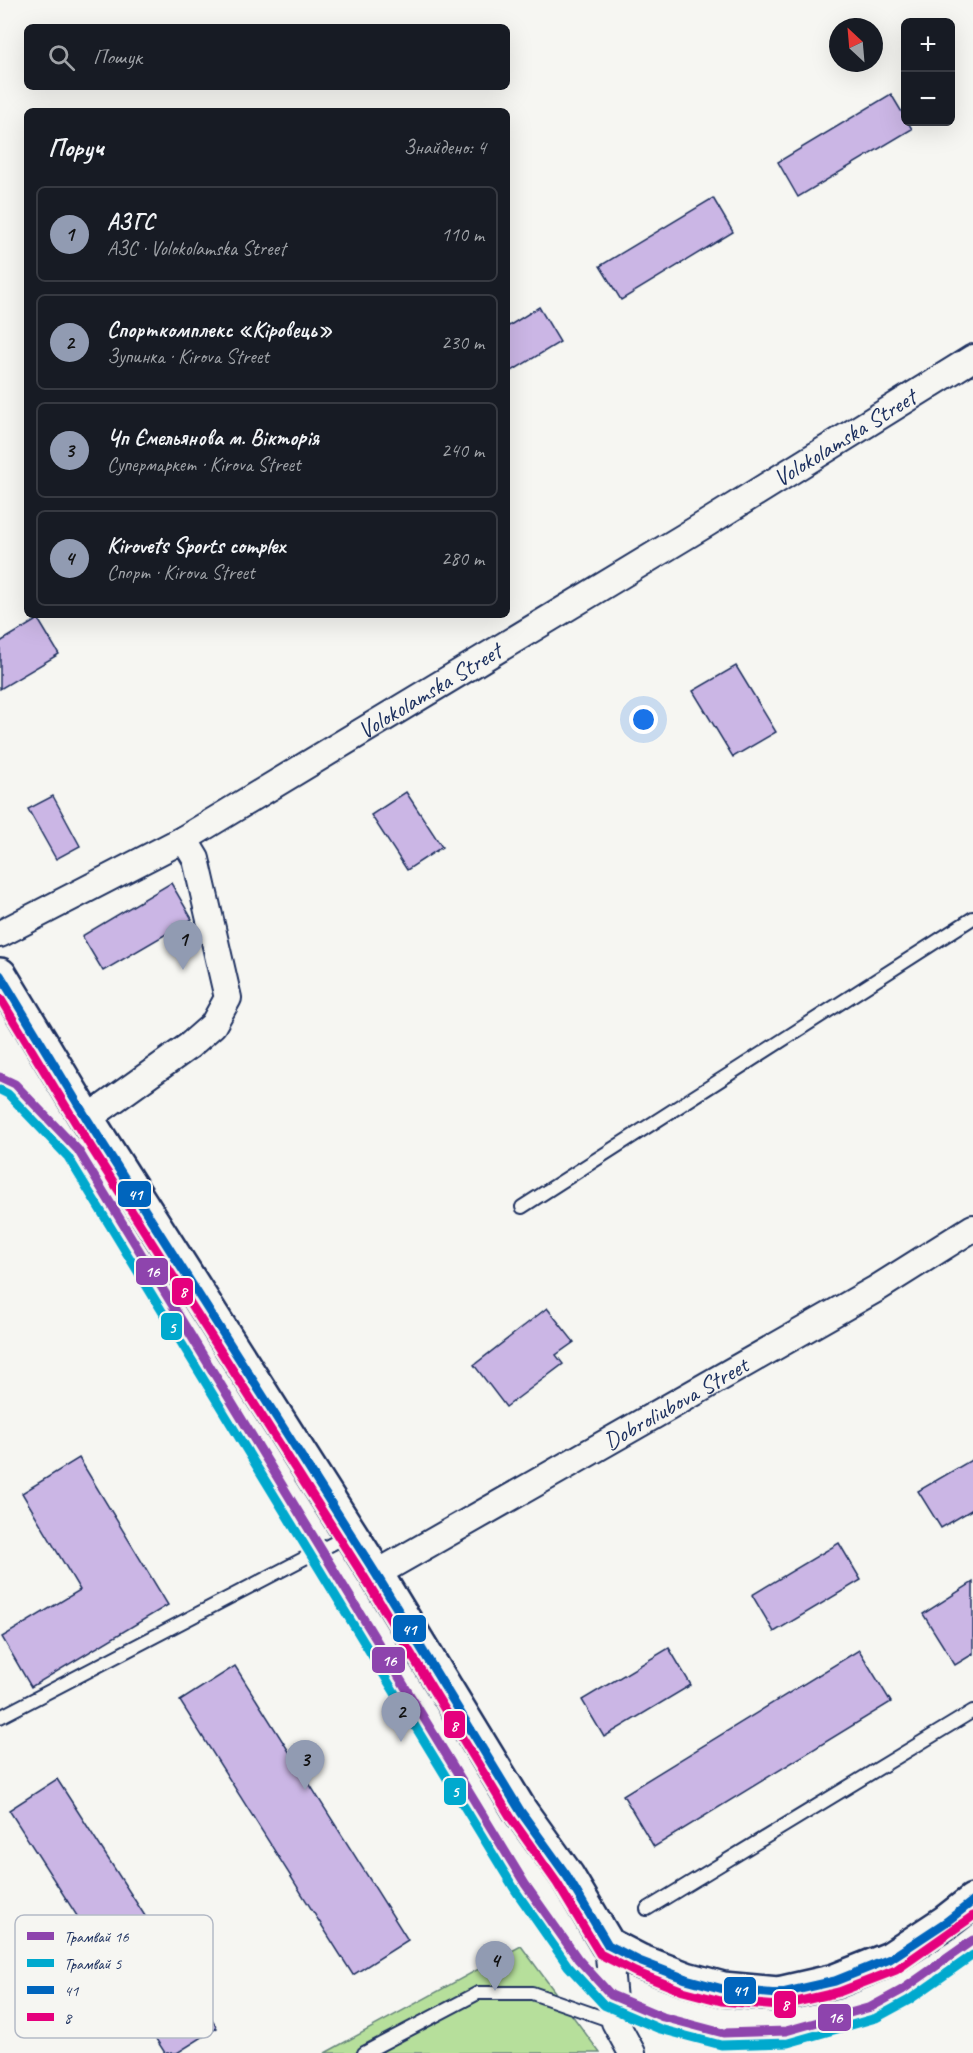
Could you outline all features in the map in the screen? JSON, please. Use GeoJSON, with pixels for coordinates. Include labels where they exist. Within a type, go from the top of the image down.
{"type":"FeatureCollection","features":[{"type":"Feature","properties":{"kind":"main road"},"geometry":{"type":"LineString","coordinates":[[0,975],[87,1119],[376,1574],[521,1812],[567,1876],[608,1945],[639,1961],[686,1979],[723,1989],[778,1994],[835,1981],[890,1959],[973,1901]]}},
{"type":"Feature","properties":{"kind":"street","name":"Volokolamska Street"},"geometry":{"type":"LineString","coordinates":[[0,934],[184,839],[704,525],[973,358]]}},
{"type":"Feature","properties":{"kind":"street"},"geometry":{"type":"LineString","coordinates":[[87,1119],[189,1046],[213,1025],[228,998],[196,859],[184,839]]}},
{"type":"Feature","properties":{"kind":"street","name":"Dobroliubova Street"},"geometry":{"type":"LineString","coordinates":[[376,1574],[876,1288],[973,1228]]}},
{"type":"Feature","properties":{"kind":"street"},"geometry":{"type":"LineString","coordinates":[[608,1945],[615,2022],[632,2053]]}},
{"type":"Feature","properties":{"kind":"lane"},"geometry":{"type":"LineString","coordinates":[[522,1207],[973,918]]}},
{"type":"Feature","properties":{"kind":"lane"},"geometry":{"type":"LineString","coordinates":[[0,1717],[351,1534]]}},
{"type":"Feature","properties":{"kind":"lane"},"geometry":{"type":"LineString","coordinates":[[647,1909],[973,1711]]}},
{"type":"Feature","properties":{"kind":"lane"},"geometry":{"type":"LineString","coordinates":[[364,2053],[478,1994],[532,1993],[615,2022]]}},
{"type":"Feature","properties":{"kind":"green space"},"geometry":{"type":"Polygon","coordinates":[[[521,1946],[600,2053],[325,2053],[521,1946]]]}},
{"type":"Feature","properties":{"kind":"building"},"geometry":{"type":"Polygon","coordinates":[[[891,94],[901,111],[901,126],[910,126],[912,129],[798,197],[778,162],[891,94]]]}},
{"type":"Feature","properties":{"kind":"building"},"geometry":{"type":"Polygon","coordinates":[[[713,198],[733,232],[621,300],[600,266],[713,198]]]}},
{"type":"Feature","properties":{"kind":"building"},"geometry":{"type":"Polygon","coordinates":[[[539,307],[560,342],[510,372],[510,325],[539,307]]]}},
{"type":"Feature","properties":{"kind":"building"},"geometry":{"type":"Polygon","coordinates":[[[38,619],[59,654],[0,689],[0,642],[38,619]]]}},
{"type":"Feature","properties":{"kind":"building"},"geometry":{"type":"Polygon","coordinates":[[[736,666],[776,732],[733,757],[693,691],[736,666]]]}},
{"type":"Feature","properties":{"kind":"building"},"geometry":{"type":"Polygon","coordinates":[[[406,792],[442,847],[407,870],[371,815],[406,792]]]}},
{"type":"Feature","properties":{"kind":"building"},"geometry":{"type":"Polygon","coordinates":[[[53,796],[80,846],[56,859],[28,809],[53,796]]]}},
{"type":"Feature","properties":{"kind":"building"},"geometry":{"type":"Polygon","coordinates":[[[171,883],[192,919],[103,971],[82,936],[171,883]]]}},
{"type":"Feature","properties":{"kind":"building"},"geometry":{"type":"Polygon","coordinates":[[[547,1308],[574,1342],[556,1355],[563,1364],[506,1407],[474,1365],[547,1308]]]}},
{"type":"Feature","properties":{"kind":"building"},"geometry":{"type":"Polygon","coordinates":[[[79,1458],[168,1605],[31,1687],[2,1637],[80,1590],[22,1493],[79,1458]]]}},
{"type":"Feature","properties":{"kind":"building"},"geometry":{"type":"Polygon","coordinates":[[[973,1459],[973,1509],[941,1528],[918,1491],[973,1459]]]}},
{"type":"Feature","properties":{"kind":"building"},"geometry":{"type":"Polygon","coordinates":[[[839,1543],[861,1580],[774,1632],[752,1595],[839,1543]]]}},
{"type":"Feature","properties":{"kind":"building"},"geometry":{"type":"Polygon","coordinates":[[[973,1582],[973,1654],[955,1665],[923,1614],[973,1582]]]}},
{"type":"Feature","properties":{"kind":"building"},"geometry":{"type":"Polygon","coordinates":[[[669,1648],[691,1685],[604,1737],[582,1700],[669,1648]]]}},
{"type":"Feature","properties":{"kind":"building"},"geometry":{"type":"Polygon","coordinates":[[[859,1650],[891,1702],[654,1847],[623,1795],[859,1650]]]}},
{"type":"Feature","properties":{"kind":"building"},"geometry":{"type":"Polygon","coordinates":[[[235,1666],[408,1940],[353,1975],[180,1701],[235,1666]]]}},
{"type":"Feature","properties":{"kind":"building"},"geometry":{"type":"Polygon","coordinates":[[[57,1779],[144,1915],[76,1915],[9,1810],[57,1779]]]}},
{"type":"Feature","properties":{"kind":"building"},"geometry":{"type":"Polygon","coordinates":[[[155,2038],[201,2038],[177,2053],[165,2053],[155,2038]]]}},
{"type":"Feature","properties":{"kind":"tram line","name":"16"},"geometry":{"type":"LineString","coordinates":[[0,1077],[15,1084],[78,1150],[525,1884],[578,1959],[611,1995],[663,2017],[723,2033],[786,2031],[871,2007],[902,1990],[973,1940]]}},
{"type":"Feature","properties":{"kind":"tram line","name":"5"},"geometry":{"type":"LineString","coordinates":[[0,1090],[8,1094],[68,1157],[515,1890],[568,1966],[604,2005],[660,2029],[721,2045],[788,2043],[876,2018],[909,2000],[973,1955]]}},
{"type":"Feature","properties":{"kind":"transit line","name":"41"},"geometry":{"type":"LineString","coordinates":[[0,975],[87,1119],[376,1574],[521,1812],[567,1876],[608,1945],[639,1961],[686,1979],[723,1989],[778,1994],[835,1981],[890,1959],[973,1901]]}},
{"type":"Feature","properties":{"kind":"transit line","name":"8"},"geometry":{"type":"LineString","coordinates":[[0,998],[77,1125],[366,1580],[511,1818],[557,1883],[600,1954],[635,1972],[683,1991],[721,2001],[779,2006],[839,1992],[896,1970],[973,1916]]}},
{"type":"Feature","properties":{"kind":"place","name":"АЗГС"},"geometry":{"type":"Point","coordinates":[183,970]}},
{"type":"Feature","properties":{"kind":"place","name":"Спорткомплекс «Кіровець»"},"geometry":{"type":"Point","coordinates":[401,1742]}},
{"type":"Feature","properties":{"kind":"place","name":"Чп Ємельянова м. Вікторія"},"geometry":{"type":"Point","coordinates":[305,1790]}},
{"type":"Feature","properties":{"kind":"place","name":"Kirovets Sports complex"},"geometry":{"type":"Point","coordinates":[495,1991]}}]}
